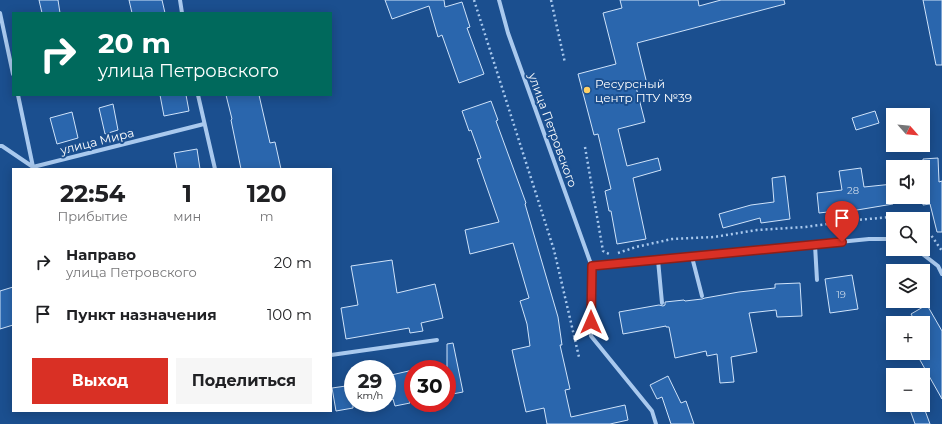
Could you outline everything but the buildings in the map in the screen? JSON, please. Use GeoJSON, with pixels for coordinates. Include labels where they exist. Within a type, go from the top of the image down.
{"type":"FeatureCollection","features":[{"type":"Feature","properties":{"kind":"street"},"geometry":{"type":"LineString","coordinates":[[180,0],[182,12]]}},
{"type":"Feature","properties":{"kind":"street","name":"улица Петровского"},"geometry":{"type":"LineString","coordinates":[[499,0],[508,33],[592,266],[591,336],[652,411],[656,424]]}},
{"type":"Feature","properties":{"kind":"street"},"geometry":{"type":"LineString","coordinates":[[0,13],[12,69]]}},
{"type":"Feature","properties":{"kind":"street"},"geometry":{"type":"LineString","coordinates":[[18,96],[33,167]]}},
{"type":"Feature","properties":{"kind":"street"},"geometry":{"type":"LineString","coordinates":[[198,96],[215,168]]}},
{"type":"Feature","properties":{"kind":"street","name":"улица Мира"},"geometry":{"type":"LineString","coordinates":[[33,167],[204,124]]}},
{"type":"Feature","properties":{"kind":"street"},"geometry":{"type":"LineString","coordinates":[[0,146],[33,167]]}},
{"type":"Feature","properties":{"kind":"street"},"geometry":{"type":"LineString","coordinates":[[592,266],[869,239],[886,239]]}},
{"type":"Feature","properties":{"kind":"street"},"geometry":{"type":"LineString","coordinates":[[815,245],[817,280]]}},
{"type":"Feature","properties":{"kind":"street"},"geometry":{"type":"LineString","coordinates":[[925,256],[938,266],[942,274]]}},
{"type":"Feature","properties":{"kind":"street"},"geometry":{"type":"LineString","coordinates":[[692,257],[702,296]]}},
{"type":"Feature","properties":{"kind":"street"},"geometry":{"type":"LineString","coordinates":[[658,260],[662,302]]}},
{"type":"Feature","properties":{"kind":"street"},"geometry":{"type":"LineString","coordinates":[[332,355],[437,340]]}},
{"type":"Feature","properties":{"kind":"path"},"geometry":{"type":"LineString","coordinates":[[474,0],[507,108],[554,250],[579,357]]}},
{"type":"Feature","properties":{"kind":"path"},"geometry":{"type":"LineString","coordinates":[[551,0],[565,63]]}},
{"type":"Feature","properties":{"kind":"path"},"geometry":{"type":"LineString","coordinates":[[585,147],[603,251],[611,255],[636,247],[672,239],[714,237],[757,230],[805,227],[886,217]]}},
{"type":"Feature","properties":{"kind":"path"},"geometry":{"type":"LineString","coordinates":[[930,234],[942,251]]}},
{"type":"Feature","properties":{"kind":"place","name":"Ресурсный центр ПТУ №39"},"geometry":{"type":"Point","coordinates":[587,90]}},
{"type":"Feature","properties":{"kind":"route"},"geometry":{"type":"LineString","coordinates":[[591,322],[592,266],[842,242]]}}]}
